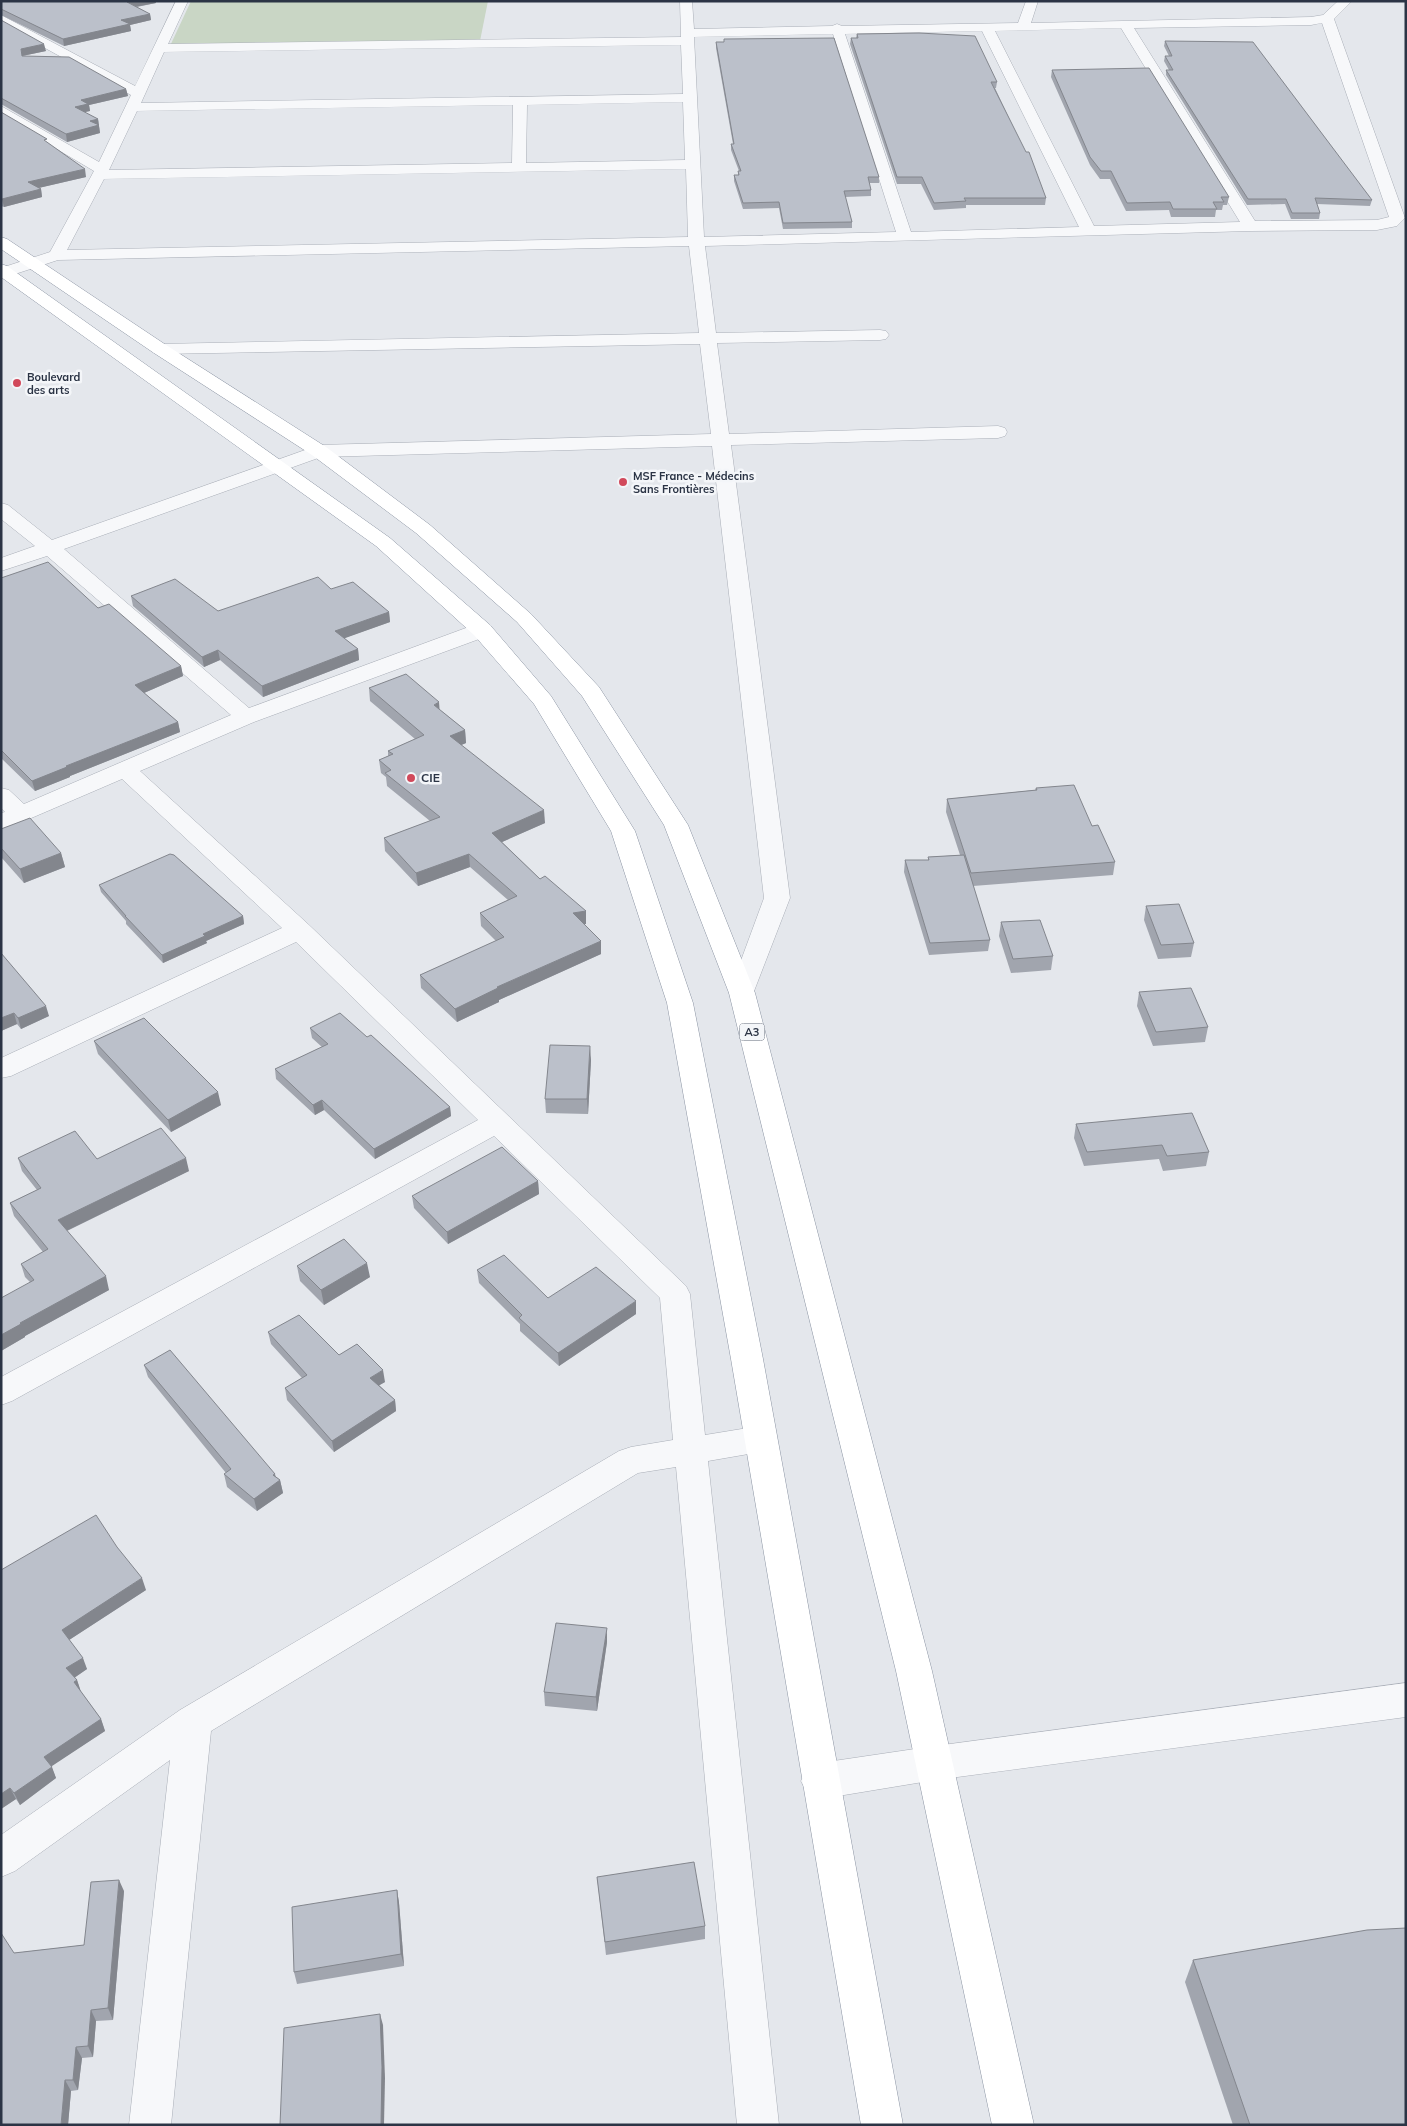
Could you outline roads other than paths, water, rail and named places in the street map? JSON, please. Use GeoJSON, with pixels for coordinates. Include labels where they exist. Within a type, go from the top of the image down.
{"type":"FeatureCollection","features":[{"type":"Feature","properties":{"kind":"highway","name":"A3"},"geometry":{"type":"LineString","coordinates":[[1,242],[20,273],[276,466],[383,542],[482,630],[543,701],[622,831],[680,1003],[882,2125]]}},
{"type":"Feature","properties":{"kind":"highway","name":"A3"},"geometry":{"type":"LineString","coordinates":[[20,273],[160,349],[319,451],[423,529],[524,618],[591,692],[676,825],[742,993],[855,1433],[935,1763],[1013,2125]]}},
{"type":"Feature","properties":{"kind":"street"},"geometry":{"type":"LineString","coordinates":[[20,273],[100,173],[182,1]]}},
{"type":"Feature","properties":{"kind":"street"},"geometry":{"type":"LineString","coordinates":[[686,1],[696,241],[710,339],[719,439],[778,898],[742,993]]}},
{"type":"Feature","properties":{"kind":"street"},"geometry":{"type":"LineString","coordinates":[[1024,25],[1032,1]]}},
{"type":"Feature","properties":{"kind":"street"},"geometry":{"type":"LineString","coordinates":[[160,48],[687,37],[837,28],[1311,21],[1327,18],[1346,1]]}},
{"type":"Feature","properties":{"kind":"street"},"geometry":{"type":"LineString","coordinates":[[20,273],[696,241],[905,237],[1250,226],[1378,225],[1392,223],[1397,218],[1327,18]]}},
{"type":"Feature","properties":{"kind":"street"},"geometry":{"type":"LineString","coordinates":[[1,19],[138,93]]}},
{"type":"Feature","properties":{"kind":"street"},"geometry":{"type":"LineString","coordinates":[[1124,24],[1250,226]]}},
{"type":"Feature","properties":{"kind":"street"},"geometry":{"type":"LineString","coordinates":[[986,26],[1089,231]]}},
{"type":"Feature","properties":{"kind":"street"},"geometry":{"type":"LineString","coordinates":[[837,28],[905,237]]}},
{"type":"Feature","properties":{"kind":"street"},"geometry":{"type":"LineString","coordinates":[[131,107],[690,98]]}},
{"type":"Feature","properties":{"kind":"street"},"geometry":{"type":"LineString","coordinates":[[519,167],[520,101]]}},
{"type":"Feature","properties":{"kind":"street"},"geometry":{"type":"LineString","coordinates":[[1,110],[100,173],[693,164]]}},
{"type":"Feature","properties":{"kind":"street"},"geometry":{"type":"LineString","coordinates":[[160,349],[880,335]]}},
{"type":"Feature","properties":{"kind":"street"},"geometry":{"type":"LineString","coordinates":[[1,565],[319,451],[998,432]]}},
{"type":"Feature","properties":{"kind":"street"},"geometry":{"type":"LineString","coordinates":[[1,509],[50,548],[246,718]]}},
{"type":"Feature","properties":{"kind":"street"},"geometry":{"type":"LineString","coordinates":[[1,795],[11,818],[246,718],[482,630]]}},
{"type":"Feature","properties":{"kind":"street"},"geometry":{"type":"LineString","coordinates":[[126,770],[299,930],[675,1294],[758,2125]]}},
{"type":"Feature","properties":{"kind":"street"},"geometry":{"type":"LineString","coordinates":[[1,1069],[299,930]]}},
{"type":"Feature","properties":{"kind":"street"},"geometry":{"type":"LineString","coordinates":[[1,1392],[498,1121]]}},
{"type":"Feature","properties":{"kind":"street"},"geometry":{"type":"LineString","coordinates":[[1,1858],[193,1722],[631,1460],[760,1439]]}},
{"type":"Feature","properties":{"kind":"street"},"geometry":{"type":"LineString","coordinates":[[820,1781],[935,1763],[1406,1700]]}},
{"type":"Feature","properties":{"kind":"street"},"geometry":{"type":"LineString","coordinates":[[150,2125],[193,1722]]}},
{"type":"Feature","properties":{"kind":"place","name":"Boulevard des arts"},"geometry":{"type":"Point","coordinates":[17,383]}},
{"type":"Feature","properties":{"kind":"place","name":"MSF France - Médecins Sans Frontières"},"geometry":{"type":"Point","coordinates":[623,482]}},
{"type":"Feature","properties":{"kind":"place","name":"CIE"},"geometry":{"type":"Point","coordinates":[411,778]}}]}
